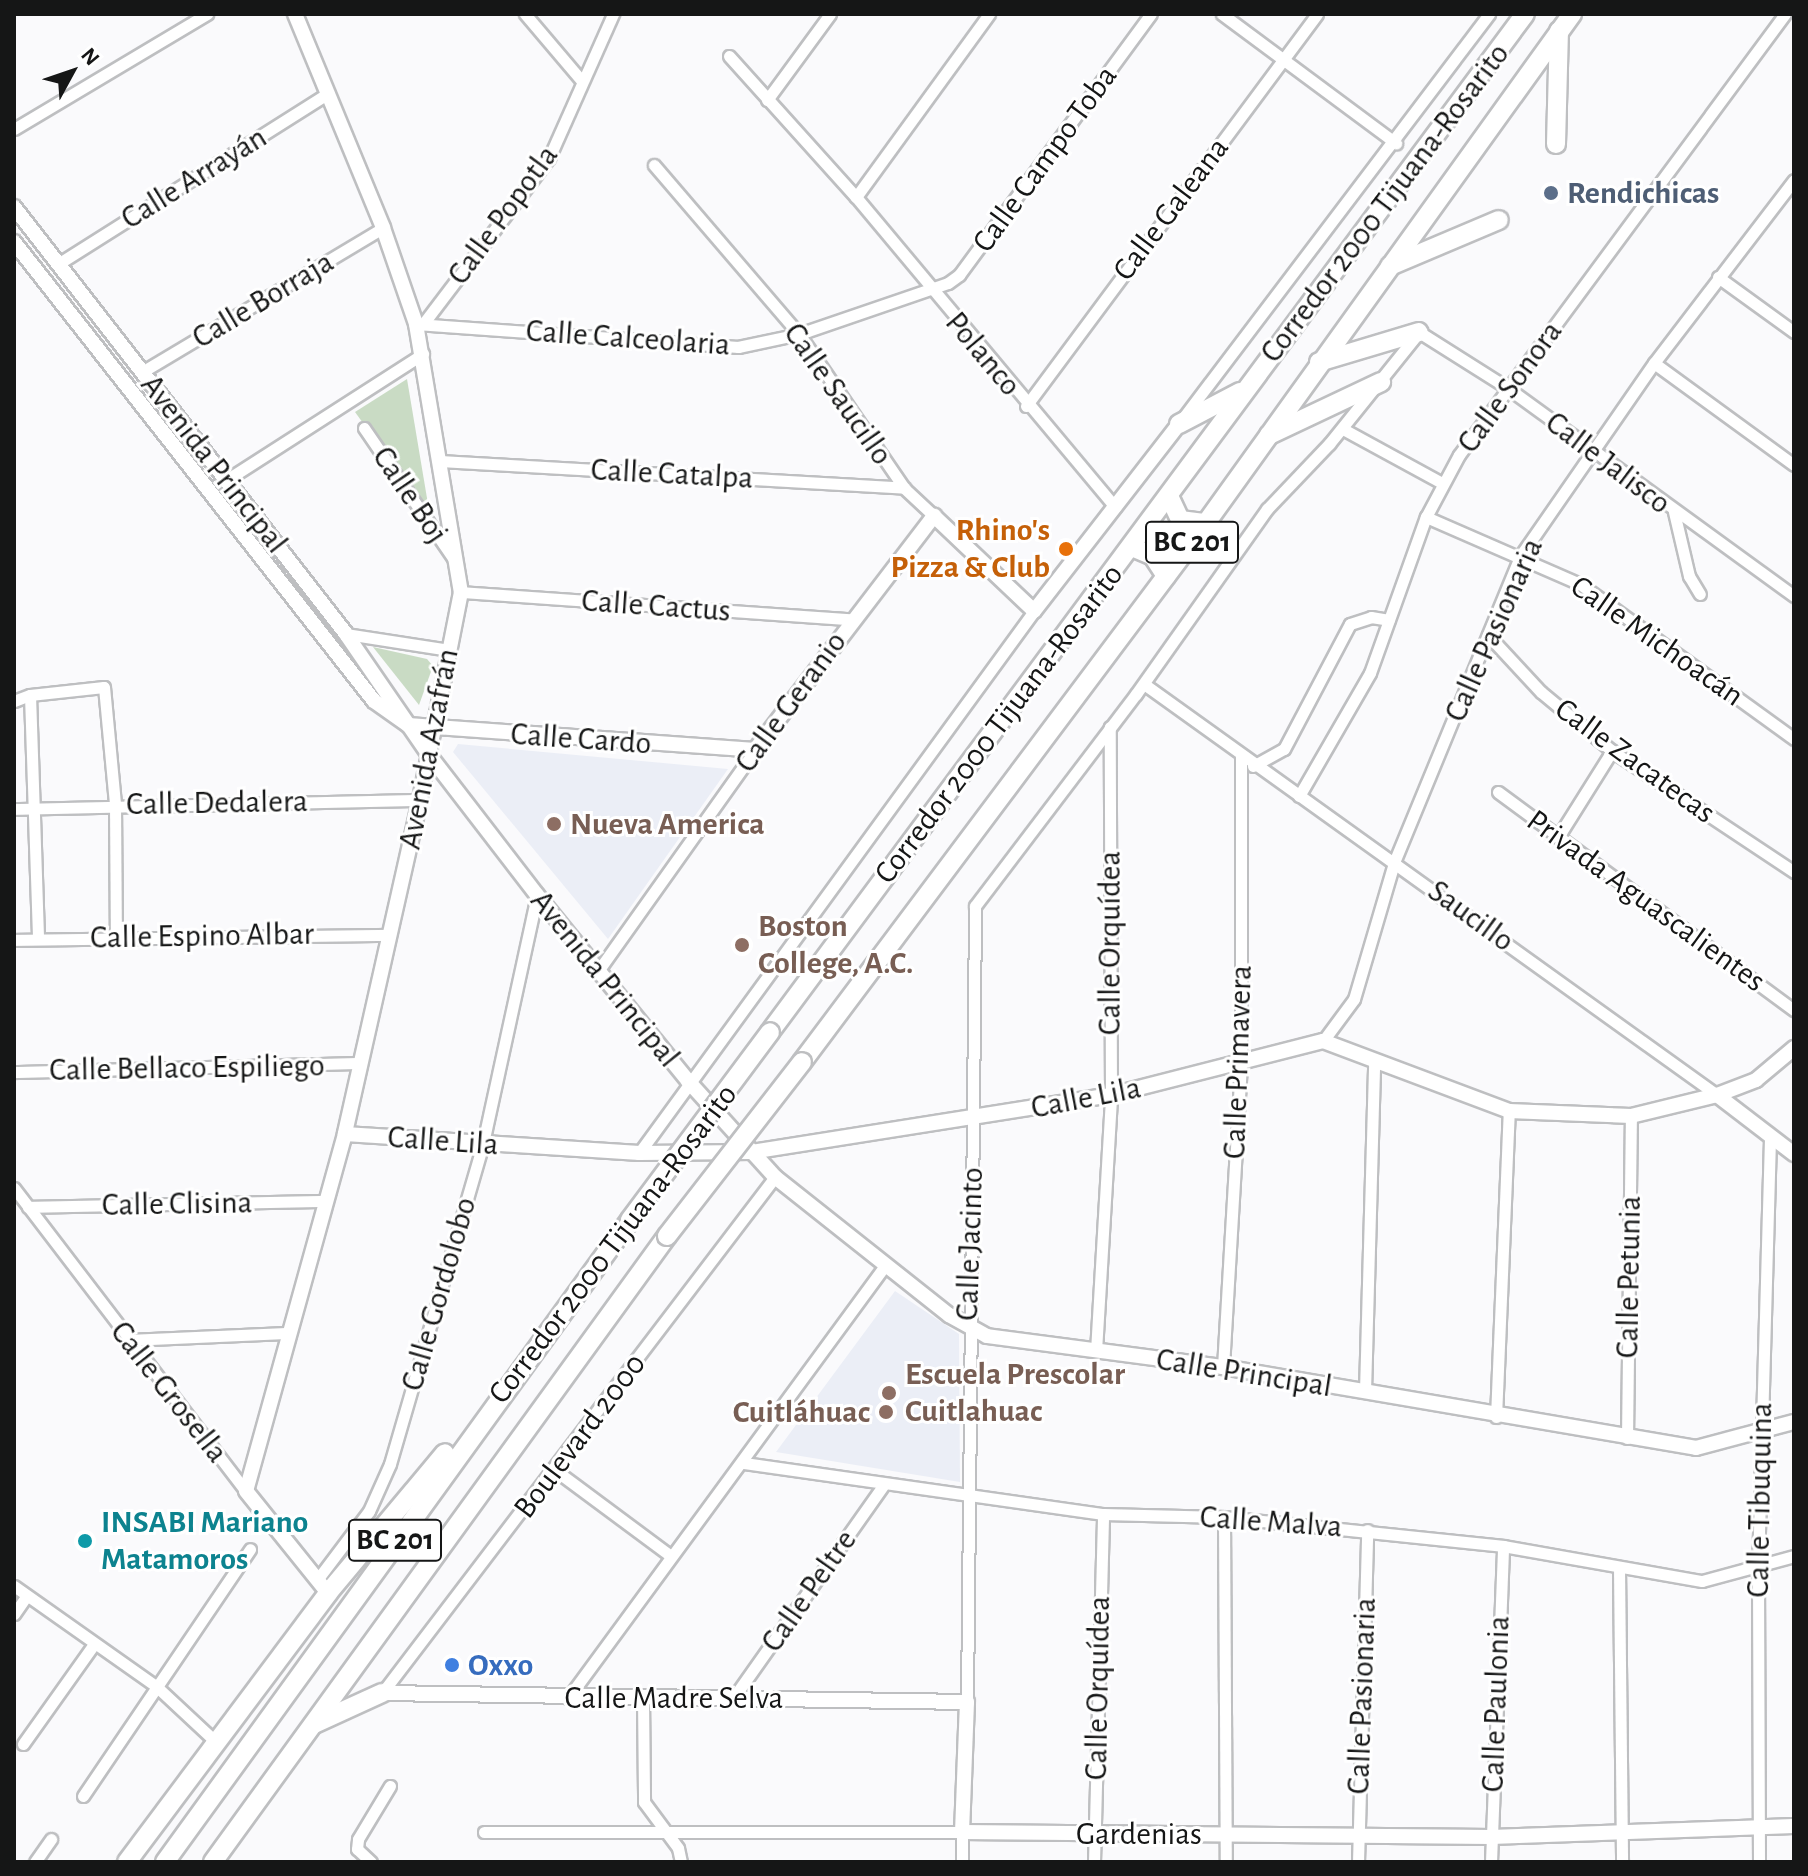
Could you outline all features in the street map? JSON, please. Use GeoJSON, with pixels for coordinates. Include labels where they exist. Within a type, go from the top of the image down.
{"type":"FeatureCollection","features":[{"type":"Feature","properties":{"kind":"highway","name":"Corredor 2000 Tijuana-Rosarito"},"geometry":{"type":"LineString","coordinates":[[213,1862],[667,1236],[802,1062],[1206,523],[1387,267],[1572,14]]}},
{"type":"Feature","properties":{"kind":"highway","name":"Corredor 2000 Tijuana-Rosarito"},"geometry":{"type":"LineString","coordinates":[[165,1862],[475,1429],[1132,547],[1520,18]]}},
{"type":"Feature","properties":{"kind":"highway"},"geometry":{"type":"LineString","coordinates":[[1556,144],[1559,31]]}},
{"type":"Feature","properties":{"kind":"highway"},"geometry":{"type":"LineString","coordinates":[[1387,267],[1499,220]]}},
{"type":"Feature","properties":{"kind":"highway"},"geometry":{"type":"LineString","coordinates":[[1319,362],[1419,332]]}},
{"type":"Feature","properties":{"kind":"highway"},"geometry":{"type":"LineString","coordinates":[[1267,436],[1381,382]]}},
{"type":"Feature","properties":{"kind":"highway"},"geometry":{"type":"LineString","coordinates":[[1179,424],[1246,389]]}},
{"type":"Feature","properties":{"kind":"highway"},"geometry":{"type":"LineString","coordinates":[[1169,496],[1180,520],[1206,523]]}},
{"type":"Feature","properties":{"kind":"highway"},"geometry":{"type":"LineString","coordinates":[[1132,547],[1153,556],[1166,576]]}},
{"type":"Feature","properties":{"kind":"highway"},"geometry":{"type":"LineString","coordinates":[[127,1862],[216,1742],[323,1586],[442,1456],[475,1429]]}},
{"type":"Feature","properties":{"kind":"highway"},"geometry":{"type":"LineString","coordinates":[[311,1725],[382,1693]]}},
{"type":"Feature","properties":{"kind":"street"},"geometry":{"type":"LineString","coordinates":[[14,129],[207,14]]}},
{"type":"Feature","properties":{"kind":"street","name":"Avenida Azafrán"},"geometry":{"type":"LineString","coordinates":[[246,1491],[286,1333],[345,1134],[430,756],[461,592],[420,324],[295,14]]}},
{"type":"Feature","properties":{"kind":"street"},"geometry":{"type":"LineString","coordinates":[[525,14],[581,80]]}},
{"type":"Feature","properties":{"kind":"street","name":"Calle Popotla"},"geometry":{"type":"LineString","coordinates":[[420,324],[549,158],[581,80],[613,14]]}},
{"type":"Feature","properties":{"kind":"street"},"geometry":{"type":"LineString","coordinates":[[767,100],[830,14]]}},
{"type":"Feature","properties":{"kind":"street"},"geometry":{"type":"LineString","coordinates":[[856,197],[989,14]]}},
{"type":"Feature","properties":{"kind":"street","name":"Calle Campo Toba"},"geometry":{"type":"LineString","coordinates":[[927,288],[959,275],[1151,14]]}},
{"type":"Feature","properties":{"kind":"street"},"geometry":{"type":"LineString","coordinates":[[1222,14],[1396,143]]}},
{"type":"Feature","properties":{"kind":"street","name":"Calle Galeana"},"geometry":{"type":"LineString","coordinates":[[1026,406],[1317,14]]}},
{"type":"Feature","properties":{"kind":"street"},"geometry":{"type":"LineString","coordinates":[[639,1153],[688,1081],[1034,611],[1396,143],[1489,14]]}},
{"type":"Feature","properties":{"kind":"street","name":"Calle Sonora"},"geometry":{"type":"LineString","coordinates":[[1299,796],[1358,698],[1426,517],[1442,483],[1785,14]]}},
{"type":"Feature","properties":{"kind":"street","name":"Polanco"},"geometry":{"type":"LineString","coordinates":[[729,56],[856,197],[927,288],[1115,507]]}},
{"type":"Feature","properties":{"kind":"street","name":"Calle Arrayán"},"geometry":{"type":"LineString","coordinates":[[58,264],[329,93]]}},
{"type":"Feature","properties":{"kind":"street","name":"Calle Saucillo"},"geometry":{"type":"LineString","coordinates":[[654,165],[799,334],[904,488],[1034,611]]}},
{"type":"Feature","properties":{"kind":"street","name":"Calle Pasionaria"},"geometry":{"type":"LineString","coordinates":[[1323,1041],[1354,999],[1395,860],[1521,555],[1654,363],[1718,277],[1792,186]]}},
{"type":"Feature","properties":{"kind":"street","name":"Avenida Principal"},"geometry":{"type":"LineString","coordinates":[[14,207],[346,634],[430,756],[537,895],[688,1081],[751,1152]]}},
{"type":"Feature","properties":{"kind":"street","name":"Calle Borraja"},"geometry":{"type":"LineString","coordinates":[[142,372],[383,228]]}},
{"type":"Feature","properties":{"kind":"street","name":"Avenida Principal"},"geometry":{"type":"LineString","coordinates":[[14,242],[374,701],[408,725]]}},
{"type":"Feature","properties":{"kind":"street"},"geometry":{"type":"LineString","coordinates":[[1718,277],[1794,332]]}},
{"type":"Feature","properties":{"kind":"street","name":"Calle Calceolaria"},"geometry":{"type":"LineString","coordinates":[[420,324],[738,347],[799,334],[927,288]]}},
{"type":"Feature","properties":{"kind":"street","name":"Calle Jalisco"},"geometry":{"type":"LineString","coordinates":[[1419,332],[1509,389],[1674,512],[1794,596]]}},
{"type":"Feature","properties":{"kind":"street","name":"Calle Jacinto"},"geometry":{"type":"LineString","coordinates":[[962,1862],[967,1702],[967,1327],[974,1119],[975,906],[1144,684],[1282,489],[1343,429],[1419,332]]}},
{"type":"Feature","properties":{"kind":"street"},"geometry":{"type":"LineString","coordinates":[[228,479],[423,354]]}},
{"type":"Feature","properties":{"kind":"street"},"geometry":{"type":"LineString","coordinates":[[1654,363],[1794,465]]}},
{"type":"Feature","properties":{"kind":"street","name":"Calle Boj"},"geometry":{"type":"LineString","coordinates":[[364,428],[456,562]]}},
{"type":"Feature","properties":{"kind":"street"},"geometry":{"type":"LineString","coordinates":[[1343,429],[1442,483]]}},
{"type":"Feature","properties":{"kind":"street","name":"Calle Catalpa"},"geometry":{"type":"LineString","coordinates":[[441,461],[904,488]]}},
{"type":"Feature","properties":{"kind":"street"},"geometry":{"type":"LineString","coordinates":[[1674,512],[1689,576],[1700,594]]}},
{"type":"Feature","properties":{"kind":"street","name":"Calle Geranio"},"geometry":{"type":"LineString","coordinates":[[598,971],[851,619],[934,516]]}},
{"type":"Feature","properties":{"kind":"street","name":"Calle Michoacán"},"geometry":{"type":"LineString","coordinates":[[1426,517],[1521,555],[1580,584],[1794,739]]}},
{"type":"Feature","properties":{"kind":"street","name":"Calle Cactus"},"geometry":{"type":"LineString","coordinates":[[461,592],[851,619]]}},
{"type":"Feature","properties":{"kind":"street"},"geometry":{"type":"LineString","coordinates":[[1253,766],[1284,749],[1350,624],[1371,617],[1389,620]]}},
{"type":"Feature","properties":{"kind":"street"},"geometry":{"type":"LineString","coordinates":[[346,634],[449,650]]}},
{"type":"Feature","properties":{"kind":"street","name":"Calle Zacatecas"},"geometry":{"type":"LineString","coordinates":[[1488,635],[1541,692],[1612,751],[1794,872]]}},
{"type":"Feature","properties":{"kind":"street","name":"Saucillo"},"geometry":{"type":"LineString","coordinates":[[1144,684],[1253,766],[1395,860],[1794,1154]]}},
{"type":"Feature","properties":{"kind":"street"},"geometry":{"type":"LineString","coordinates":[[14,701],[30,695],[104,687],[115,804],[116,936]]}},
{"type":"Feature","properties":{"kind":"street"},"geometry":{"type":"LineString","coordinates":[[30,695],[37,806],[38,939]]}},
{"type":"Feature","properties":{"kind":"street","name":"Calle Cardo"},"geometry":{"type":"LineString","coordinates":[[408,725],[755,750]]}},
{"type":"Feature","properties":{"kind":"street","name":"Calle Orquídea"},"geometry":{"type":"LineString","coordinates":[[1096,1351],[1111,1095],[1110,726]]}},
{"type":"Feature","properties":{"kind":"street"},"geometry":{"type":"LineString","coordinates":[[1558,837],[1612,751]]}},
{"type":"Feature","properties":{"kind":"street","name":"Calle Primavera"},"geometry":{"type":"LineString","coordinates":[[1223,1367],[1241,1064],[1241,757]]}},
{"type":"Feature","properties":{"kind":"street","name":"Privada Aguascalientes"},"geometry":{"type":"LineString","coordinates":[[1498,792],[1794,1010]]}},
{"type":"Feature","properties":{"kind":"street","name":"Calle Dedalera"},"geometry":{"type":"LineString","coordinates":[[14,809],[115,804],[420,800]]}},
{"type":"Feature","properties":{"kind":"street","name":"Calle Gordolobo"},"geometry":{"type":"LineString","coordinates":[[323,1586],[381,1490],[483,1143],[537,895]]}},
{"type":"Feature","properties":{"kind":"street","name":"Calle Espino Albar"},"geometry":{"type":"LineString","coordinates":[[14,940],[116,936],[390,935]]}},
{"type":"Feature","properties":{"kind":"street"},"geometry":{"type":"LineString","coordinates":[[1323,1041],[1509,1111],[1631,1116],[1717,1095],[1756,1080],[1794,1048]]}},
{"type":"Feature","properties":{"kind":"street","name":"Calle Lila"},"geometry":{"type":"LineString","coordinates":[[345,1134],[639,1153],[751,1152],[1111,1095],[1323,1041]]}},
{"type":"Feature","properties":{"kind":"street"},"geometry":{"type":"LineString","coordinates":[[1365,1391],[1374,1060]]}},
{"type":"Feature","properties":{"kind":"street","name":"Calle Bellaco Espiliego"},"geometry":{"type":"LineString","coordinates":[[14,1072],[361,1063]]}},
{"type":"Feature","properties":{"kind":"street"},"geometry":{"type":"LineString","coordinates":[[1496,1417],[1509,1111]]}},
{"type":"Feature","properties":{"kind":"street","name":"Calle Petunia"},"geometry":{"type":"LineString","coordinates":[[1627,1438],[1631,1116]]}},
{"type":"Feature","properties":{"kind":"street","name":"Calle Tibuquina"},"geometry":{"type":"LineString","coordinates":[[1759,1862],[1758,1568],[1770,1137]]}},
{"type":"Feature","properties":{"kind":"street","name":"Calle Principal"},"geometry":{"type":"LineString","coordinates":[[751,1152],[775,1177],[884,1267],[967,1327],[987,1336],[1223,1367],[1496,1417],[1696,1448],[1761,1434],[1794,1422]]}},
{"type":"Feature","properties":{"kind":"street","name":"Boulevard 2000"},"geometry":{"type":"LineString","coordinates":[[382,1693],[555,1470],[775,1177]]}},
{"type":"Feature","properties":{"kind":"street","name":"Calle Grosella"},"geometry":{"type":"LineString","coordinates":[[14,1188],[128,1340],[323,1586]]}},
{"type":"Feature","properties":{"kind":"street","name":"Calle Clisina"},"geometry":{"type":"LineString","coordinates":[[28,1207],[326,1201]]}},
{"type":"Feature","properties":{"kind":"street"},"geometry":{"type":"LineString","coordinates":[[568,1698],[671,1556],[744,1463],[884,1267]]}},
{"type":"Feature","properties":{"kind":"street"},"geometry":{"type":"LineString","coordinates":[[128,1340],[286,1333]]}},
{"type":"Feature","properties":{"kind":"street","name":"Calle Malva"},"geometry":{"type":"LineString","coordinates":[[744,1463],[966,1498],[1103,1514],[1224,1517],[1503,1546],[1702,1581],[1794,1556]]}},
{"type":"Feature","properties":{"kind":"street"},"geometry":{"type":"LineString","coordinates":[[555,1470],[671,1556]]}},
{"type":"Feature","properties":{"kind":"street","name":"Calle Peltre"},"geometry":{"type":"LineString","coordinates":[[734,1697],[883,1486]]}},
{"type":"Feature","properties":{"kind":"street","name":"Calle Orquídea"},"geometry":{"type":"LineString","coordinates":[[1094,1862],[1103,1514]]}},
{"type":"Feature","properties":{"kind":"street"},"geometry":{"type":"LineString","coordinates":[[1224,1517],[1226,1862]]}},
{"type":"Feature","properties":{"kind":"street","name":"Calle Pasionaria"},"geometry":{"type":"LineString","coordinates":[[1358,1862],[1367,1530]]}},
{"type":"Feature","properties":{"kind":"street","name":"Calle Paulonia"},"geometry":{"type":"LineString","coordinates":[[1491,1862],[1503,1546]]}},
{"type":"Feature","properties":{"kind":"street"},"geometry":{"type":"LineString","coordinates":[[83,1796],[250,1549]]}},
{"type":"Feature","properties":{"kind":"street"},"geometry":{"type":"LineString","coordinates":[[1619,1568],[1622,1862]]}},
{"type":"Feature","properties":{"kind":"street"},"geometry":{"type":"LineString","coordinates":[[14,1586],[25,1598],[157,1687],[216,1742]]}},
{"type":"Feature","properties":{"kind":"street"},"geometry":{"type":"LineString","coordinates":[[14,1614],[25,1598]]}},
{"type":"Feature","properties":{"kind":"street"},"geometry":{"type":"LineString","coordinates":[[23,1744],[94,1644]]}},
{"type":"Feature","properties":{"kind":"street","name":"Calle Madre Selva"},"geometry":{"type":"LineString","coordinates":[[382,1693],[967,1702]]}},
{"type":"Feature","properties":{"kind":"street"},"geometry":{"type":"LineString","coordinates":[[643,1698],[644,1802],[681,1862]]}},
{"type":"Feature","properties":{"kind":"street"},"geometry":{"type":"LineString","coordinates":[[371,1862],[357,1849],[358,1839],[390,1786]]}},
{"type":"Feature","properties":{"kind":"street","name":"Gardenias"},"geometry":{"type":"LineString","coordinates":[[484,1832],[1491,1837],[1622,1835],[1794,1826]]}},
{"type":"Feature","properties":{"kind":"street"},"geometry":{"type":"LineString","coordinates":[[35,1862],[51,1839]]}},
{"type":"Feature","properties":{"kind":"shaded area"},"geometry":{"type":"Polygon","coordinates":[[[458,744],[728,769],[608,939],[453,752],[458,744]]]}},
{"type":"Feature","properties":{"kind":"shaded area","name":"Escuela Prescolar Cuitlahuac"},"geometry":{"type":"Polygon","coordinates":[[[895,1291],[959,1334],[960,1482],[776,1452],[895,1291]]]}},
{"type":"Feature","properties":{"kind":"green space"},"geometry":{"type":"Polygon","coordinates":[[[407,379],[430,516],[355,412],[407,379]]]}},
{"type":"Feature","properties":{"kind":"green space"},"geometry":{"type":"Polygon","coordinates":[[[373,647],[427,659],[433,666],[419,705],[373,647]]]}},
{"type":"Feature","properties":{"kind":"place","name":"Rendichicas"},"geometry":{"type":"Point","coordinates":[1551,193]}},
{"type":"Feature","properties":{"kind":"place","name":"Rhino's Pizza & Club"},"geometry":{"type":"Point","coordinates":[1066,549]}},
{"type":"Feature","properties":{"kind":"place","name":"Nueva America"},"geometry":{"type":"Point","coordinates":[554,824]}},
{"type":"Feature","properties":{"kind":"place","name":"Boston College, A.C."},"geometry":{"type":"Point","coordinates":[742,945]}},
{"type":"Feature","properties":{"kind":"place","name":"Escuela Prescolar Cuitlahuac"},"geometry":{"type":"Point","coordinates":[889,1393]}},
{"type":"Feature","properties":{"kind":"place","name":"Cuitláhuac"},"geometry":{"type":"Point","coordinates":[886,1412]}},
{"type":"Feature","properties":{"kind":"place","name":"INSABI Mariano Matamoros"},"geometry":{"type":"Point","coordinates":[85,1541]}},
{"type":"Feature","properties":{"kind":"place","name":"Oxxo"},"geometry":{"type":"Point","coordinates":[452,1665]}}]}
